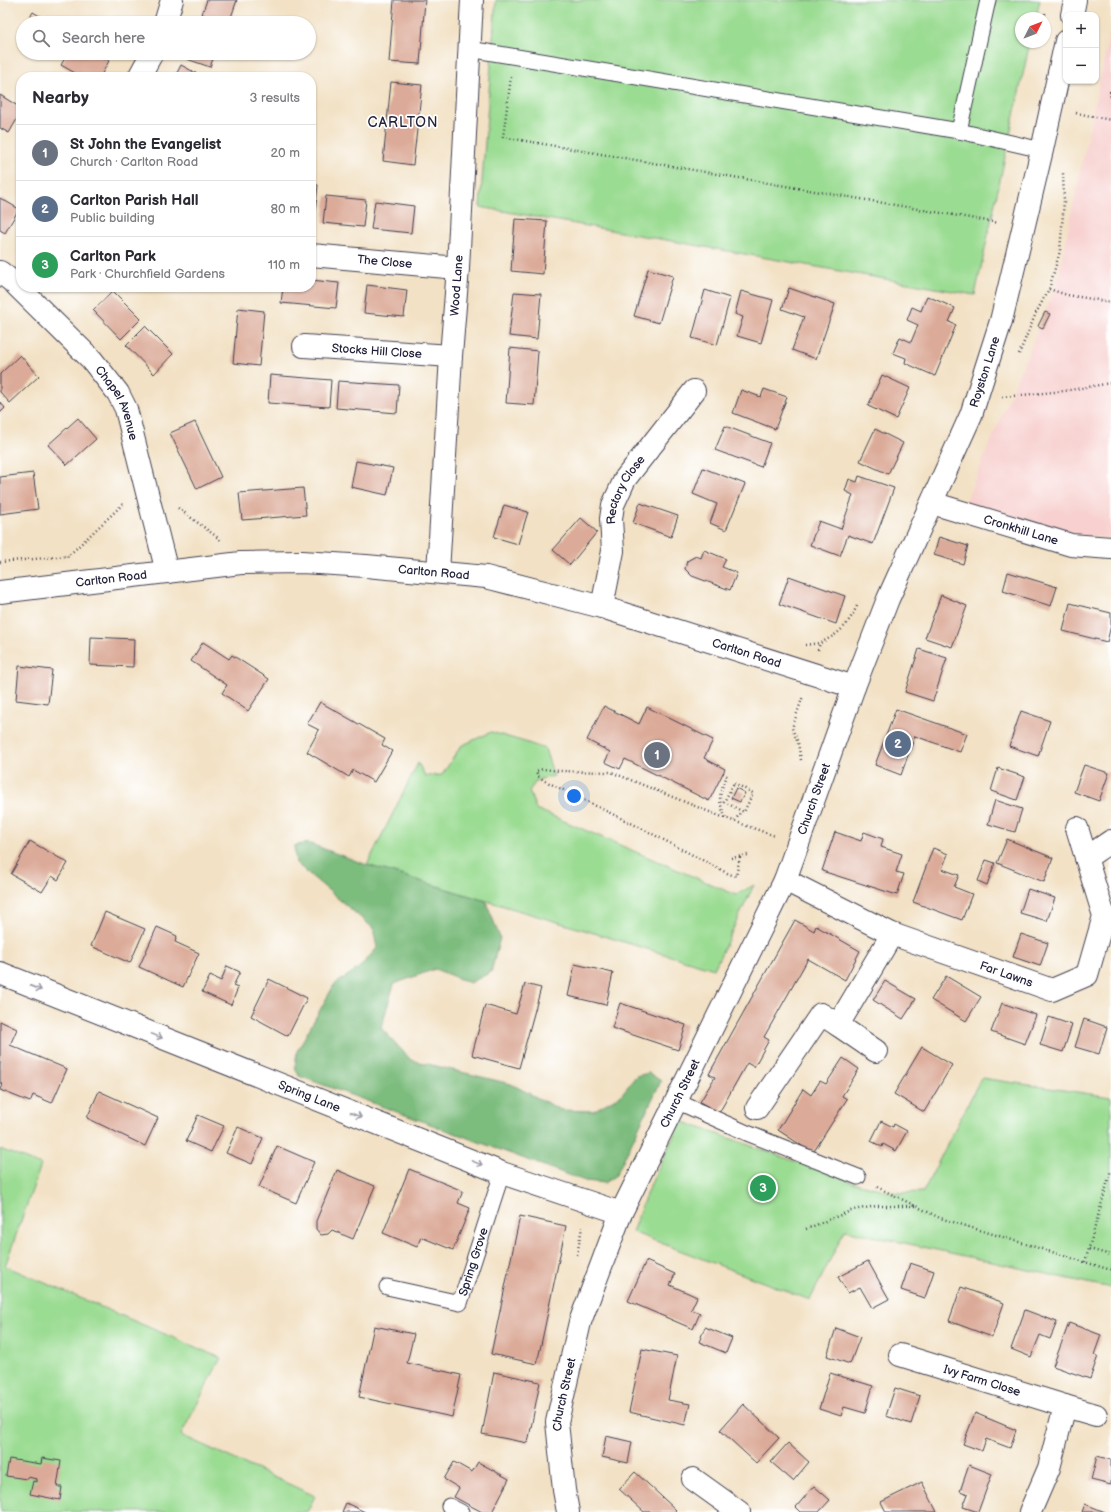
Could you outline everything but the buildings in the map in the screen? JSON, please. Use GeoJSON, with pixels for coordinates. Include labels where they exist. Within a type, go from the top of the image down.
{"type":"FeatureCollection","features":[{"type":"Feature","properties":{"kind":"street"},"geometry":{"type":"LineString","coordinates":[[167,16],[172,0]]}},
{"type":"Feature","properties":{"kind":"street","name":"Wood Lane"},"geometry":{"type":"LineString","coordinates":[[438,572],[451,356],[458,268],[472,0]]}},
{"type":"Feature","properties":{"kind":"street"},"geometry":{"type":"LineString","coordinates":[[1073,12],[1075,0]]}},
{"type":"Feature","properties":{"kind":"street","name":"Royston Lane"},"geometry":{"type":"LineString","coordinates":[[854,686],[888,599],[971,415],[976,400],[1001,321],[1042,150],[1064,48]]}},
{"type":"Feature","properties":{"kind":"street"},"geometry":{"type":"LineString","coordinates":[[142,72],[148,60]]}},
{"type":"Feature","properties":{"kind":"street","name":"The Close"},"geometry":{"type":"LineString","coordinates":[[316,255],[458,268]]}},
{"type":"Feature","properties":{"kind":"street","name":"Chapel Avenue"},"geometry":{"type":"LineString","coordinates":[[28,292],[92,360],[118,394],[126,409],[167,572]]}},
{"type":"Feature","properties":{"kind":"street","name":"Stocks Hill Close"},"geometry":{"type":"LineString","coordinates":[[304,346],[451,356]]}},
{"type":"Feature","properties":{"kind":"street","name":"Rectory Close"},"geometry":{"type":"LineString","coordinates":[[602,607],[614,552],[611,519],[613,505],[625,479],[694,391]]}},
{"type":"Feature","properties":{"kind":"street","name":"Cronkhill Lane"},"geometry":{"type":"LineString","coordinates":[[932,503],[1071,545],[1111,548]]}},
{"type":"Feature","properties":{"kind":"street","name":"Carlton Road"},"geometry":{"type":"LineString","coordinates":[[0,592],[241,563],[302,562],[486,577],[602,607],[854,686]]}},
{"type":"Feature","properties":{"kind":"street","name":"Church Street"},"geometry":{"type":"LineString","coordinates":[[568,1512],[564,1490],[557,1422],[580,1322],[621,1213],[785,880],[854,686]]}},
{"type":"Feature","properties":{"kind":"street","name":"Far Lawns"},"geometry":{"type":"LineString","coordinates":[[785,880],[892,934],[1052,990],[1087,975],[1104,916],[1077,828]]}},
{"type":"Feature","properties":{"kind":"street"},"geometry":{"type":"LineString","coordinates":[[1086,858],[1111,842]]}},
{"type":"Feature","properties":{"kind":"street"},"geometry":{"type":"LineString","coordinates":[[838,1025],[892,934]]}},
{"type":"Feature","properties":{"kind":"street","name":"Spring Lane"},"geometry":{"type":"LineString","coordinates":[[0,973],[502,1173],[621,1213]]}},
{"type":"Feature","properties":{"kind":"street"},"geometry":{"type":"LineString","coordinates":[[757,1108],[821,1014],[876,1051]]}},
{"type":"Feature","properties":{"kind":"street","name":"Ivy Farm Close"},"geometry":{"type":"LineString","coordinates":[[900,1355],[1096,1415]]}},
{"type":"Feature","properties":{"kind":"street"},"geometry":{"type":"LineString","coordinates":[[1030,1512],[1049,1468],[1065,1406]]}},
{"type":"Feature","properties":{"kind":"street"},"geometry":{"type":"LineString","coordinates":[[693,1479],[740,1512]]}},
{"type":"Feature","properties":{"kind":"lane"},"geometry":{"type":"LineString","coordinates":[[959,131],[988,0]]}},
{"type":"Feature","properties":{"kind":"lane"},"geometry":{"type":"LineString","coordinates":[[469,49],[959,131],[1042,150]]}},
{"type":"Feature","properties":{"kind":"lane"},"geometry":{"type":"LineString","coordinates":[[676,1102],[747,1133],[858,1177]]}},
{"type":"Feature","properties":{"kind":"lane","name":"Spring Grove"},"geometry":{"type":"LineString","coordinates":[[387,1287],[460,1303],[502,1173]]}},
{"type":"Feature","properties":{"kind":"path"},"geometry":{"type":"LineString","coordinates":[[514,57],[504,137],[1001,223],[1000,229]]}},
{"type":"Feature","properties":{"kind":"path"},"geometry":{"type":"LineString","coordinates":[[1110,90],[1111,97]]}},
{"type":"Feature","properties":{"kind":"path"},"geometry":{"type":"LineString","coordinates":[[1074,112],[1111,120]]}},
{"type":"Feature","properties":{"kind":"path"},"geometry":{"type":"LineString","coordinates":[[1049,289],[1068,295],[1111,302]]}},
{"type":"Feature","properties":{"kind":"path"},"geometry":{"type":"LineString","coordinates":[[976,400],[1064,391],[1111,383]]}},
{"type":"Feature","properties":{"kind":"path"},"geometry":{"type":"LineString","coordinates":[[62,562],[145,484]]}},
{"type":"Feature","properties":{"kind":"path"},"geometry":{"type":"LineString","coordinates":[[176,507],[252,563]]}},
{"type":"Feature","properties":{"kind":"path"},"geometry":{"type":"LineString","coordinates":[[801,761],[798,743],[792,728],[812,673],[820,643],[834,636],[848,623],[858,603]]}},
{"type":"Feature","properties":{"kind":"path"},"geometry":{"type":"LineString","coordinates":[[740,857],[736,876],[545,781],[538,776],[536,771],[543,769],[559,771],[611,772],[769,835],[799,842]]}},
{"type":"Feature","properties":{"kind":"path"},"geometry":{"type":"LineString","coordinates":[[723,773],[727,776],[721,792],[720,804],[727,818]]}},
{"type":"Feature","properties":{"kind":"path"},"geometry":{"type":"LineString","coordinates":[[735,821],[741,811],[744,812],[753,793],[734,783],[724,802],[741,811]]}},
{"type":"Feature","properties":{"kind":"path"},"geometry":{"type":"LineString","coordinates":[[731,858],[748,855]]}},
{"type":"Feature","properties":{"kind":"path"},"geometry":{"type":"LineString","coordinates":[[1085,1262],[1111,1170]]}},
{"type":"Feature","properties":{"kind":"path"},"geometry":{"type":"LineString","coordinates":[[858,1177],[940,1218],[1111,1270]]}},
{"type":"Feature","properties":{"kind":"path"},"geometry":{"type":"LineString","coordinates":[[576,1256],[588,1202]]}},
{"type":"Feature","properties":{"kind":"path"},"geometry":{"type":"LineString","coordinates":[[806,1229],[853,1210],[877,1206],[916,1206]]}},
{"type":"Feature","properties":{"kind":"path"},"geometry":{"type":"LineString","coordinates":[[1089,1248],[1111,1255]]}},
{"type":"Feature","properties":{"kind":"shaded area"},"geometry":{"type":"Polygon","coordinates":[[[1111,26],[1111,538],[1080,535],[965,503],[1056,286],[1111,26]]]}},
{"type":"Feature","properties":{"kind":"green space"},"geometry":{"type":"Polygon","coordinates":[[[496,0],[1040,0],[1037,12],[1015,12],[1015,48],[1029,48],[975,295],[480,207],[496,0]]]}},
{"type":"Feature","properties":{"kind":"green space"},"geometry":{"type":"Polygon","coordinates":[[[491,732],[545,749],[554,776],[537,780],[529,791],[536,809],[736,895],[754,885],[714,969],[367,865],[418,763],[425,776],[442,775],[461,746],[491,732]]]}},
{"type":"Feature","properties":{"kind":"green space"},"geometry":{"type":"Polygon","coordinates":[[[308,843],[367,865],[486,901],[500,938],[491,972],[470,983],[435,969],[394,984],[381,1028],[411,1060],[511,1084],[561,1110],[593,1111],[621,1095],[636,1076],[649,1073],[661,1081],[616,1175],[604,1183],[585,1181],[299,1076],[295,1067],[297,1051],[334,985],[360,967],[377,948],[373,928],[296,863],[294,846],[308,843]]]}},
{"type":"Feature","properties":{"kind":"green space"},"geometry":{"type":"Polygon","coordinates":[[[981,1078],[1111,1097],[1111,1288],[845,1230],[810,1300],[632,1232],[647,1192],[681,1121],[859,1184],[897,1193],[923,1192],[981,1078]]]}},
{"type":"Feature","properties":{"kind":"green space"},"geometry":{"type":"Polygon","coordinates":[[[0,1149],[41,1165],[5,1266],[221,1358],[181,1435],[315,1496],[307,1512],[0,1512],[0,1149]]]}},
{"type":"Feature","properties":{"kind":"place","name":"Carlton Parish Hall"},"geometry":{"type":"Point","coordinates":[898,744]}},
{"type":"Feature","properties":{"kind":"place","name":"St John the Evangelist"},"geometry":{"type":"Point","coordinates":[657,755]}},
{"type":"Feature","properties":{"kind":"place","name":"Carlton Park"},"geometry":{"type":"Point","coordinates":[763,1188]}},
{"type":"Feature","properties":{"kind":"district","name":"CARLTON"},"geometry":{"type":"Point","coordinates":[403,122]}}]}
